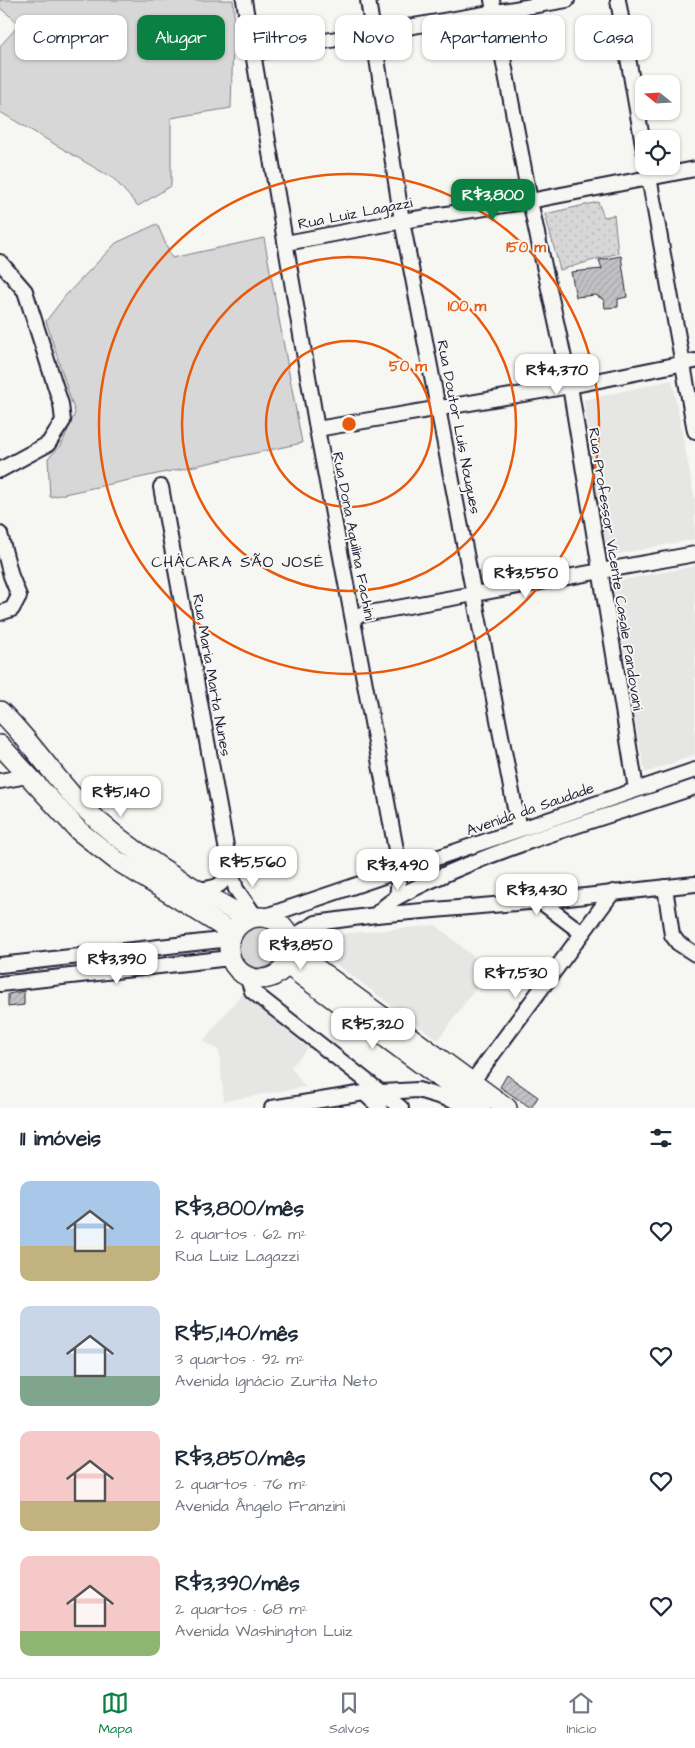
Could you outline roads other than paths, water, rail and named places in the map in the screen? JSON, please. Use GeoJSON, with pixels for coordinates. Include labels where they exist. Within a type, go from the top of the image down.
{"type":"FeatureCollection","features":[{"type":"Feature","properties":{"kind":"main road"},"geometry":{"type":"LineString","coordinates":[[0,711],[83,806],[117,837],[196,890],[256,918],[280,924],[288,951],[480,1108]]}},
{"type":"Feature","properties":{"kind":"main road"},"geometry":{"type":"LineString","coordinates":[[0,746],[79,831],[116,860],[231,936]]}},
{"type":"Feature","properties":{"kind":"main road"},"geometry":{"type":"LineString","coordinates":[[256,918],[239,925],[231,936],[230,958],[240,972],[247,976],[264,978],[280,971],[288,951]]}},
{"type":"Feature","properties":{"kind":"main road"},"geometry":{"type":"LineString","coordinates":[[288,951],[507,1108]]}},
{"type":"Feature","properties":{"kind":"street","name":"Rua Dona Aquilina Fachini"},"geometry":{"type":"LineString","coordinates":[[244,0],[247,15]]}},
{"type":"Feature","properties":{"kind":"street","name":"Rua Doutor Luís Nougues"},"geometry":{"type":"LineString","coordinates":[[368,0],[371,15]]}},
{"type":"Feature","properties":{"kind":"street"},"geometry":{"type":"LineString","coordinates":[[412,25],[494,7],[567,0]]}},
{"type":"Feature","properties":{"kind":"street"},"geometry":{"type":"LineString","coordinates":[[618,0],[641,130]]}},
{"type":"Feature","properties":{"kind":"street","name":"Rua Professor Vicente Casale Pandovani"},"geometry":{"type":"LineString","coordinates":[[494,7],[530,201],[570,386],[598,571],[636,789]]}},
{"type":"Feature","properties":{"kind":"street","name":"Rua Dona Aquilina Fachini"},"geometry":{"type":"LineString","coordinates":[[255,60],[318,430],[400,871],[397,897]]}},
{"type":"Feature","properties":{"kind":"street","name":"Rua Doutor Luís Nougues"},"geometry":{"type":"LineString","coordinates":[[378,60],[402,220],[519,829]]}},
{"type":"Feature","properties":{"kind":"street","name":"Rua Luiz Lagazzi"},"geometry":{"type":"LineString","coordinates":[[680,170],[695,169]]}},
{"type":"Feature","properties":{"kind":"street","name":"Rua Luiz Lagazzi"},"geometry":{"type":"LineString","coordinates":[[286,243],[402,220],[530,201],[636,175]]}},
{"type":"Feature","properties":{"kind":"street"},"geometry":{"type":"LineString","coordinates":[[649,175],[689,362],[695,432]]}},
{"type":"Feature","properties":{"kind":"street"},"geometry":{"type":"LineString","coordinates":[[0,262],[25,291],[61,404],[63,421],[48,444],[0,470]]}},
{"type":"Feature","properties":{"kind":"street"},"geometry":{"type":"LineString","coordinates":[[318,430],[438,407],[570,386],[689,362]]}},
{"type":"Feature","properties":{"kind":"street","name":"Rua Maria Marta Nunes"},"geometry":{"type":"LineString","coordinates":[[162,487],[230,868],[236,889],[256,918]]}},
{"type":"Feature","properties":{"kind":"street"},"geometry":{"type":"LineString","coordinates":[[0,534],[11,576],[19,596],[12,609],[0,613]]}},
{"type":"Feature","properties":{"kind":"street"},"geometry":{"type":"LineString","coordinates":[[353,616],[695,554]]}},
{"type":"Feature","properties":{"kind":"street","name":"Avenida da Saudade"},"geometry":{"type":"LineString","coordinates":[[256,918],[384,878],[519,829],[695,770]]}},
{"type":"Feature","properties":{"kind":"street"},"geometry":{"type":"LineString","coordinates":[[0,780],[27,776]]}},
{"type":"Feature","properties":{"kind":"street"},"geometry":{"type":"LineString","coordinates":[[380,910],[397,897],[463,866],[695,787]]}},
{"type":"Feature","properties":{"kind":"street"},"geometry":{"type":"LineString","coordinates":[[196,890],[219,887],[224,882],[230,868]]}},
{"type":"Feature","properties":{"kind":"street"},"geometry":{"type":"LineString","coordinates":[[380,910],[384,878]]}},
{"type":"Feature","properties":{"kind":"street"},"geometry":{"type":"LineString","coordinates":[[288,951],[316,924],[380,910],[540,901],[695,884]]}},
{"type":"Feature","properties":{"kind":"street"},"geometry":{"type":"LineString","coordinates":[[665,887],[672,935],[678,943],[695,954]]}},
{"type":"Feature","properties":{"kind":"street"},"geometry":{"type":"LineString","coordinates":[[472,1082],[613,892]]}},
{"type":"Feature","properties":{"kind":"street"},"geometry":{"type":"LineString","coordinates":[[540,901],[582,933]]}},
{"type":"Feature","properties":{"kind":"street"},"geometry":{"type":"LineString","coordinates":[[0,965],[231,936]]}},
{"type":"Feature","properties":{"kind":"street"},"geometry":{"type":"LineString","coordinates":[[0,984],[230,958]]}},
{"type":"Feature","properties":{"kind":"street"},"geometry":{"type":"LineString","coordinates":[[247,976],[252,991],[401,1108]]}},
{"type":"Feature","properties":{"kind":"street"},"geometry":{"type":"LineString","coordinates":[[272,1108],[364,1093],[418,1090],[480,1108]]}},
{"type":"Feature","properties":{"kind":"street"},"geometry":{"type":"LineString","coordinates":[[364,1093],[380,1108]]}},
{"type":"Feature","properties":{"kind":"district","name":"CHÁCARA SÃO JOSÉ"},"geometry":{"type":"Point","coordinates":[238,561]}}]}
